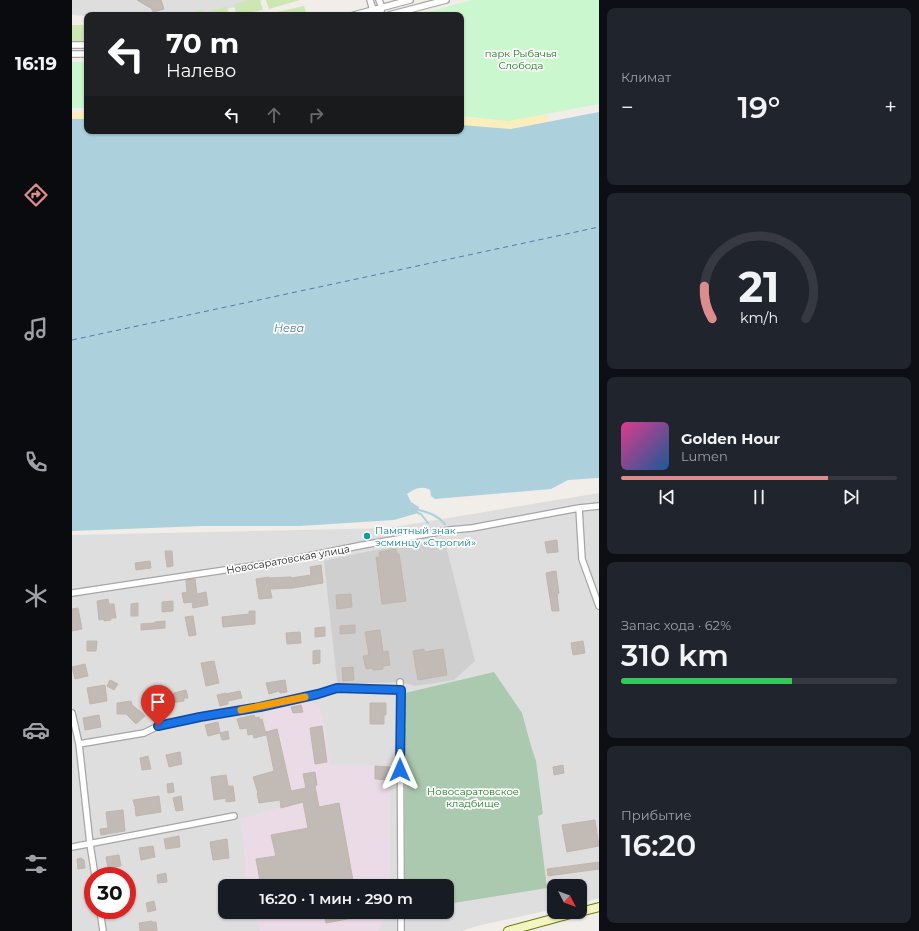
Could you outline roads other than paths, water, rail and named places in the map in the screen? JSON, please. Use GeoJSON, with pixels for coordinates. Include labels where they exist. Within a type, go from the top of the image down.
{"type":"FeatureCollection","features":[{"type":"Feature","properties":{"kind":"main road"},"geometry":{"type":"LineString","coordinates":[[587,910],[599,907]]}},
{"type":"Feature","properties":{"kind":"main road"},"geometry":{"type":"LineString","coordinates":[[508,931],[553,919]]}},
{"type":"Feature","properties":{"kind":"street"},"geometry":{"type":"LineString","coordinates":[[370,0],[373,10],[375,12]]}},
{"type":"Feature","properties":{"kind":"street"},"geometry":{"type":"LineString","coordinates":[[380,0],[382,8],[380,12]]}},
{"type":"Feature","properties":{"kind":"street"},"geometry":{"type":"LineString","coordinates":[[365,12],[410,0]]}},
{"type":"Feature","properties":{"kind":"street"},"geometry":{"type":"LineString","coordinates":[[400,12],[446,0]]}},
{"type":"Feature","properties":{"kind":"street"},"geometry":{"type":"LineString","coordinates":[[72,45],[84,45]]}},
{"type":"Feature","properties":{"kind":"street"},"geometry":{"type":"LineString","coordinates":[[72,54],[84,54]]}},
{"type":"Feature","properties":{"kind":"street","name":"Новосаратовская улица"},"geometry":{"type":"LineString","coordinates":[[72,593],[284,561],[363,545],[450,530],[472,528],[578,508],[599,506]]}},
{"type":"Feature","properties":{"kind":"street"},"geometry":{"type":"LineString","coordinates":[[578,508],[582,559],[599,606]]}},
{"type":"Feature","properties":{"kind":"street"},"geometry":{"type":"LineString","coordinates":[[400,682],[401,879]]}},
{"type":"Feature","properties":{"kind":"street"},"geometry":{"type":"LineString","coordinates":[[79,744],[144,733],[158,726],[260,707],[318,694],[337,688],[401,690]]}},
{"type":"Feature","properties":{"kind":"street"},"geometry":{"type":"LineString","coordinates":[[72,713],[79,744],[94,867]]}},
{"type":"Feature","properties":{"kind":"street"},"geometry":{"type":"LineString","coordinates":[[72,847],[234,816]]}},
{"type":"Feature","properties":{"kind":"street"},"geometry":{"type":"LineString","coordinates":[[102,919],[104,931]]}},
{"type":"Feature","properties":{"kind":"street"},"geometry":{"type":"LineString","coordinates":[[401,919],[401,931]]}},
{"type":"Feature","properties":{"kind":"water","name":"Нева"},"geometry":{"type":"Polygon","coordinates":[[[599,112],[599,478],[568,480],[551,489],[435,499],[431,496],[430,490],[418,488],[407,494],[411,502],[419,507],[418,513],[394,520],[300,526],[203,526],[72,531],[72,119],[84,119],[84,134],[464,134],[464,125],[511,129],[599,112]]]}},
{"type":"Feature","properties":{"kind":"waterway"},"geometry":{"type":"LineString","coordinates":[[419,510],[439,518],[445,524]]}},
{"type":"Feature","properties":{"kind":"waterway"},"geometry":{"type":"LineString","coordinates":[[418,513],[421,514],[428,523]]}},
{"type":"Feature","properties":{"kind":"place","name":"Памятный знак эсминцу «Строгий»"},"geometry":{"type":"Point","coordinates":[367,536]}},
{"type":"Feature","properties":{"kind":"park label","name":"парк Рыбачья Слобода"},"geometry":{"type":"Point","coordinates":[521,58]}},
{"type":"Feature","properties":{"kind":"park label","name":"Новосаратовское кладбище"},"geometry":{"type":"Point","coordinates":[473,796]}}]}
